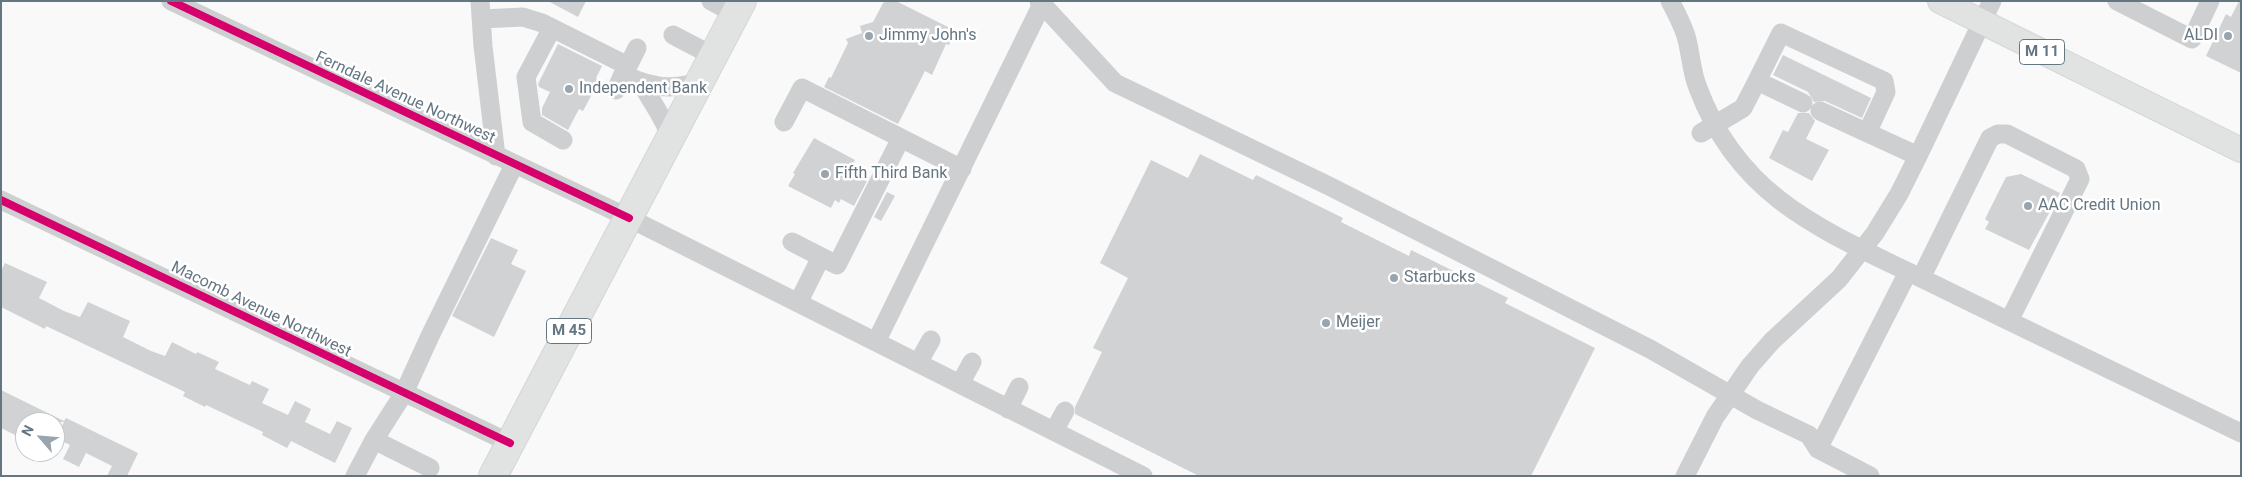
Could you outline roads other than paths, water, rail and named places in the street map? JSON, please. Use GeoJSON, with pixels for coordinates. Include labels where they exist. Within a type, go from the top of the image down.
{"type":"FeatureCollection","features":[{"type":"Feature","properties":{"kind":"highway","name":"M 45"},"geometry":{"type":"LineString","coordinates":[[493,476],[738,8]]}},
{"type":"Feature","properties":{"kind":"main road","name":"M 11"},"geometry":{"type":"LineString","coordinates":[[1940,1],[1987,12],[2241,150]]}},
{"type":"Feature","properties":{"kind":"street","name":"Ferndale Avenue Northwest"},"geometry":{"type":"LineString","coordinates":[[171,1],[629,218],[1143,476]]}},
{"type":"Feature","properties":{"kind":"street"},"geometry":{"type":"LineString","coordinates":[[711,1],[738,8]]}},
{"type":"Feature","properties":{"kind":"street"},"geometry":{"type":"LineString","coordinates":[[1670,1],[1687,43],[1708,129],[1738,171],[1774,205],[1794,212],[1914,275],[2241,433]]}},
{"type":"Feature","properties":{"kind":"street"},"geometry":{"type":"LineString","coordinates":[[2116,1],[2192,39],[2210,1]]}},
{"type":"Feature","properties":{"kind":"street"},"geometry":{"type":"LineString","coordinates":[[876,342],[962,169],[1041,2],[1115,83],[1363,203],[1650,349],[1758,410],[1809,435],[1818,449],[1870,476]]}},
{"type":"Feature","properties":{"kind":"street"},"geometry":{"type":"LineString","coordinates":[[496,156],[481,10],[523,17],[552,28],[622,77],[642,84],[677,87],[689,86],[701,80]]}},
{"type":"Feature","properties":{"kind":"street"},"geometry":{"type":"LineString","coordinates":[[1685,476],[1730,394],[1766,347],[1839,279],[1887,214],[1918,156],[1987,12]]}},
{"type":"Feature","properties":{"kind":"street"},"geometry":{"type":"LineString","coordinates":[[552,28],[526,77],[532,122],[563,140]]}},
{"type":"Feature","properties":{"kind":"street"},"geometry":{"type":"LineString","coordinates":[[1708,129],[1743,108],[1781,33],[1884,81],[1886,92],[1867,133]]}},
{"type":"Feature","properties":{"kind":"street"},"geometry":{"type":"LineString","coordinates":[[673,36],[713,56]]}},
{"type":"Feature","properties":{"kind":"street"},"geometry":{"type":"LineString","coordinates":[[1679,61],[1687,43]]}},
{"type":"Feature","properties":{"kind":"street"},"geometry":{"type":"LineString","coordinates":[[622,77],[637,48]]}},
{"type":"Feature","properties":{"kind":"street"},"geometry":{"type":"LineString","coordinates":[[1757,80],[1803,103]]}},
{"type":"Feature","properties":{"kind":"street"},"geometry":{"type":"LineString","coordinates":[[642,84],[650,100],[665,121],[671,138]]}},
{"type":"Feature","properties":{"kind":"street"},"geometry":{"type":"LineString","coordinates":[[784,122],[802,84],[911,139],[962,169]]}},
{"type":"Feature","properties":{"kind":"street"},"geometry":{"type":"LineString","coordinates":[[1820,111],[1918,156]]}},
{"type":"Feature","properties":{"kind":"street"},"geometry":{"type":"LineString","coordinates":[[1818,449],[1990,138],[1998,134],[2007,134],[2069,164],[2076,169],[2080,179],[2009,321]]}},
{"type":"Feature","properties":{"kind":"street"},"geometry":{"type":"LineString","coordinates":[[792,242],[837,265],[911,139]]}},
{"type":"Feature","properties":{"kind":"street"},"geometry":{"type":"LineString","coordinates":[[355,476],[374,440],[404,393],[514,165]]}},
{"type":"Feature","properties":{"kind":"street","name":"Macomb Avenue Northwest"},"geometry":{"type":"LineString","coordinates":[[1,200],[510,443]]}},
{"type":"Feature","properties":{"kind":"street"},"geometry":{"type":"LineString","coordinates":[[798,303],[821,257]]}},
{"type":"Feature","properties":{"kind":"street"},"geometry":{"type":"LineString","coordinates":[[918,364],[931,340]]}},
{"type":"Feature","properties":{"kind":"street"},"geometry":{"type":"LineString","coordinates":[[960,384],[972,362]]}},
{"type":"Feature","properties":{"kind":"street"},"geometry":{"type":"LineString","coordinates":[[1008,408],[1019,387]]}},
{"type":"Feature","properties":{"kind":"street"},"geometry":{"type":"LineString","coordinates":[[1054,432],[1065,411]]}},
{"type":"Feature","properties":{"kind":"street"},"geometry":{"type":"LineString","coordinates":[[374,440],[430,468]]}},
{"type":"Feature","properties":{"kind":"place","name":"Jimmy John's"},"geometry":{"type":"Point","coordinates":[869,36]}},
{"type":"Feature","properties":{"kind":"place","name":"ALDI"},"geometry":{"type":"Point","coordinates":[2228,36]}},
{"type":"Feature","properties":{"kind":"place","name":"Independent Bank"},"geometry":{"type":"Point","coordinates":[569,89]}},
{"type":"Feature","properties":{"kind":"place","name":"Fifth Third Bank"},"geometry":{"type":"Point","coordinates":[825,174]}},
{"type":"Feature","properties":{"kind":"place","name":"AAC Credit Union"},"geometry":{"type":"Point","coordinates":[2028,206]}},
{"type":"Feature","properties":{"kind":"place","name":"Starbucks"},"geometry":{"type":"Point","coordinates":[1394,278]}},
{"type":"Feature","properties":{"kind":"place","name":"Meijer"},"geometry":{"type":"Point","coordinates":[1326,323]}}]}
